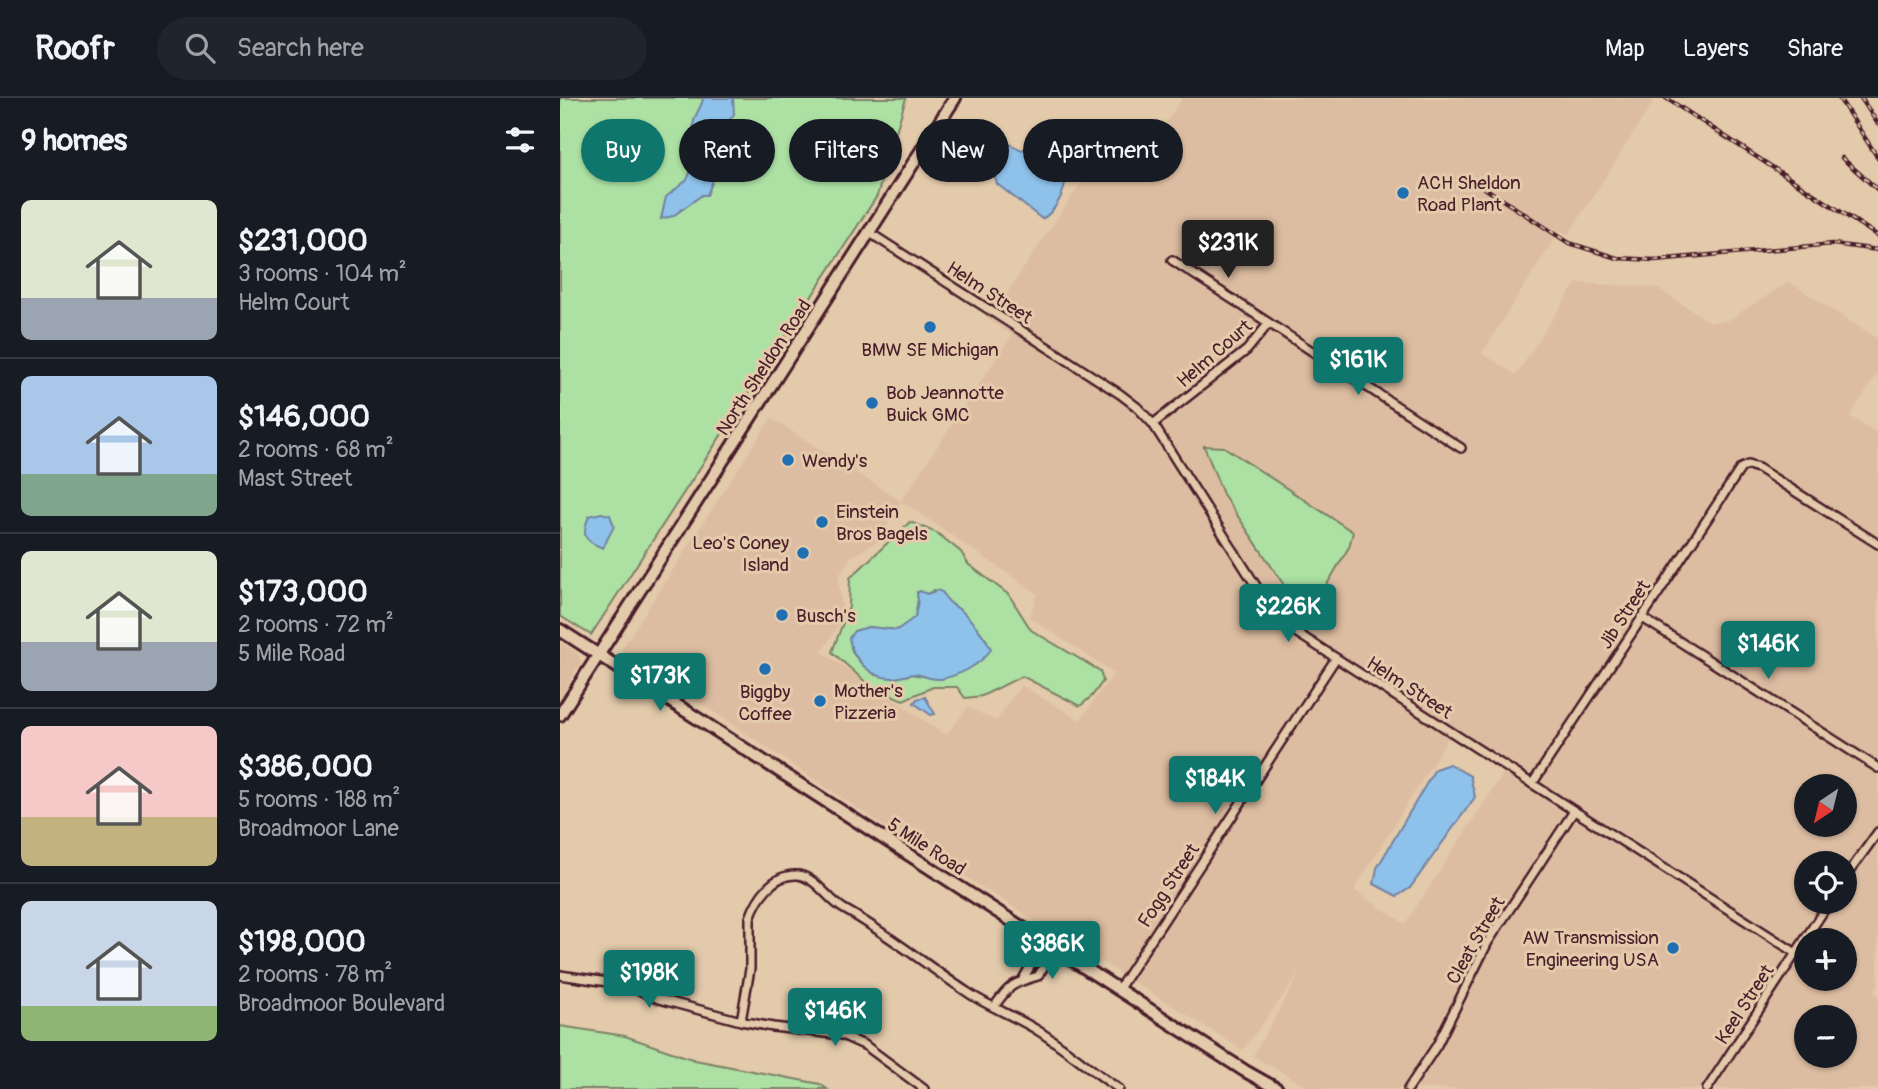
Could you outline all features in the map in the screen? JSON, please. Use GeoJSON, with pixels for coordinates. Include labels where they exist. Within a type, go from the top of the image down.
{"type":"FeatureCollection","features":[{"type":"Feature","properties":{"kind":"street","name":"North Sheldon Road"},"geometry":{"type":"LineString","coordinates":[[560,715],[955,98]]}},
{"type":"Feature","properties":{"kind":"street","name":"Helm Street"},"geometry":{"type":"LineString","coordinates":[[870,233],[1120,394],[1153,425],[1271,607],[1297,633],[1794,952]]}},
{"type":"Feature","properties":{"kind":"street","name":"Helm Court"},"geometry":{"type":"LineString","coordinates":[[1153,425],[1247,350],[1269,323],[1172,260]]}},
{"type":"Feature","properties":{"kind":"street"},"geometry":{"type":"LineString","coordinates":[[1269,323],[1461,448]]}},
{"type":"Feature","properties":{"kind":"street","name":"Jib Street"},"geometry":{"type":"LineString","coordinates":[[1532,783],[1737,472],[1746,466],[1758,468],[1878,544]]}},
{"type":"Feature","properties":{"kind":"street"},"geometry":{"type":"LineString","coordinates":[[1641,617],[1878,768]]}},
{"type":"Feature","properties":{"kind":"street","name":"5 Mile Road"},"geometry":{"type":"LineString","coordinates":[[560,630],[1118,990],[1277,1089]]}},
{"type":"Feature","properties":{"kind":"street","name":"Fogg Street"},"geometry":{"type":"LineString","coordinates":[[1118,990],[1336,658]]}},
{"type":"Feature","properties":{"kind":"street","name":"Cleat Street"},"geometry":{"type":"LineString","coordinates":[[1408,1089],[1437,1045],[1488,942],[1574,811]]}},
{"type":"Feature","properties":{"kind":"street"},"geometry":{"type":"LineString","coordinates":[[1857,861],[1878,832]]}},
{"type":"Feature","properties":{"kind":"street"},"geometry":{"type":"LineString","coordinates":[[741,1021],[750,969],[752,911],[771,883],[783,877],[799,875],[814,882],[832,902],[881,932],[969,994],[1061,1045],[1097,1075],[1119,1089]]}},
{"type":"Feature","properties":{"kind":"street"},"geometry":{"type":"LineString","coordinates":[[1023,979],[1044,942]]}},
{"type":"Feature","properties":{"kind":"street"},"geometry":{"type":"LineString","coordinates":[[994,1007],[1007,988],[1023,979],[1038,976],[1055,949]]}},
{"type":"Feature","properties":{"kind":"street","name":"Keel Street"},"geometry":{"type":"LineString","coordinates":[[1707,1089],[1794,956]]}},
{"type":"Feature","properties":{"kind":"street"},"geometry":{"type":"LineString","coordinates":[[560,975],[628,985],[659,999],[741,1021],[848,1037],[866,1046],[924,1089]]}},
{"type":"Feature","properties":{"kind":"shaded area"},"geometry":{"type":"Polygon","coordinates":[[[1182,98],[1650,98],[1654,101],[1569,234],[1559,231],[1482,353],[1516,375],[1576,283],[1655,287],[1710,322],[1727,321],[1789,282],[1878,339],[1878,372],[1850,416],[1878,434],[1878,985],[1873,992],[1878,995],[1878,1089],[1311,1089],[1253,1056],[1300,973],[1243,1050],[887,828],[621,650],[771,418],[901,501],[1012,335],[989,320],[1081,182],[1183,182],[1183,119],[1168,119],[1182,98]],[[901,501],[880,540],[850,558],[838,578],[842,607],[839,624],[822,652],[946,735],[968,707],[996,721],[1021,685],[1080,720],[1114,673],[1029,617],[1038,594],[901,501]],[[1455,727],[1354,890],[1405,924],[1510,763],[1455,727]]]}},
{"type":"Feature","properties":{"kind":"shaded area"},"geometry":{"type":"Polygon","coordinates":[[[560,642],[577,653],[581,662],[560,698],[560,642]]]}},
{"type":"Feature","properties":{"kind":"green space"},"geometry":{"type":"Polygon","coordinates":[[[560,98],[906,98],[900,119],[789,119],[789,182],[881,182],[877,196],[591,635],[560,616],[560,98]]]}},
{"type":"Feature","properties":{"kind":"green space"},"geometry":{"type":"Polygon","coordinates":[[[1204,446],[1224,447],[1353,532],[1349,547],[1316,603],[1298,606],[1223,494],[1204,446]]]}},
{"type":"Feature","properties":{"kind":"green space"},"geometry":{"type":"Polygon","coordinates":[[[910,522],[937,533],[961,552],[968,564],[1009,595],[1031,630],[1100,671],[1103,681],[1080,706],[1022,676],[982,696],[965,698],[957,687],[933,687],[903,700],[870,686],[832,652],[849,607],[850,578],[910,522]],[[934,590],[927,594],[917,592],[915,618],[897,630],[869,627],[854,631],[851,648],[854,655],[875,675],[911,674],[940,679],[952,674],[987,641],[963,613],[945,600],[943,593],[934,590]]]}},
{"type":"Feature","properties":{"kind":"green space"},"geometry":{"type":"Polygon","coordinates":[[[560,1026],[625,1036],[695,1060],[820,1084],[827,1089],[560,1089],[560,1026]]]}},
{"type":"Feature","properties":{"kind":"water"},"geometry":{"type":"Polygon","coordinates":[[[703,98],[733,98],[734,114],[730,119],[694,119],[703,98]]]}},
{"type":"Feature","properties":{"kind":"water"},"geometry":{"type":"Polygon","coordinates":[[[1009,144],[1023,150],[1023,182],[1065,182],[1059,201],[1042,219],[997,184],[1009,182],[1009,144]]]}},
{"type":"Feature","properties":{"kind":"water"},"geometry":{"type":"Polygon","coordinates":[[[685,182],[712,182],[707,195],[702,195],[673,216],[661,219],[666,197],[685,182]]]}},
{"type":"Feature","properties":{"kind":"water"},"geometry":{"type":"Polygon","coordinates":[[[601,513],[610,515],[614,526],[603,548],[588,540],[585,533],[589,516],[601,513]]]}},
{"type":"Feature","properties":{"kind":"water"},"geometry":{"type":"Polygon","coordinates":[[[938,590],[963,612],[986,639],[991,649],[982,660],[955,675],[934,679],[914,674],[896,678],[877,675],[858,660],[849,638],[854,631],[869,627],[897,630],[915,617],[917,593],[920,591],[927,594],[938,590]]]}},
{"type":"Feature","properties":{"kind":"water"},"geometry":{"type":"Polygon","coordinates":[[[925,697],[935,714],[931,715],[914,703],[925,697]]]}},
{"type":"Feature","properties":{"kind":"water"},"geometry":{"type":"Polygon","coordinates":[[[1449,764],[1470,776],[1475,797],[1410,888],[1397,896],[1374,884],[1377,868],[1435,769],[1449,764]]]}},
{"type":"Feature","properties":{"kind":"railway"},"geometry":{"type":"LineString","coordinates":[[1666,98],[1878,236]]}},
{"type":"Feature","properties":{"kind":"railway"},"geometry":{"type":"LineString","coordinates":[[1839,98],[1878,158]]}},
{"type":"Feature","properties":{"kind":"railway"},"geometry":{"type":"LineString","coordinates":[[1861,98],[1878,124]]}},
{"type":"Feature","properties":{"kind":"railway"},"geometry":{"type":"LineString","coordinates":[[1842,158],[1878,190]]}},
{"type":"Feature","properties":{"kind":"railway"},"geometry":{"type":"LineString","coordinates":[[1483,187],[1569,243],[1617,258],[1655,260],[1833,244],[1878,250]]}},
{"type":"Feature","properties":{"kind":"place","name":"ACH Sheldon Road Plant"},"geometry":{"type":"Point","coordinates":[1403,193]}},
{"type":"Feature","properties":{"kind":"place","name":"BMW SE Michigan"},"geometry":{"type":"Point","coordinates":[930,327]}},
{"type":"Feature","properties":{"kind":"place","name":"Bob Jeannotte Buick GMC"},"geometry":{"type":"Point","coordinates":[872,403]}},
{"type":"Feature","properties":{"kind":"place","name":"Wendy's"},"geometry":{"type":"Point","coordinates":[788,460]}},
{"type":"Feature","properties":{"kind":"place","name":"Einstein Bros Bagels"},"geometry":{"type":"Point","coordinates":[822,522]}},
{"type":"Feature","properties":{"kind":"place","name":"Leo's Coney Island"},"geometry":{"type":"Point","coordinates":[803,553]}},
{"type":"Feature","properties":{"kind":"place","name":"Busch's"},"geometry":{"type":"Point","coordinates":[782,615]}},
{"type":"Feature","properties":{"kind":"place","name":"Biggby Coffee"},"geometry":{"type":"Point","coordinates":[765,669]}},
{"type":"Feature","properties":{"kind":"place","name":"Mother's Pizzeria"},"geometry":{"type":"Point","coordinates":[820,701]}},
{"type":"Feature","properties":{"kind":"place","name":"AW Transmission Engineering USA"},"geometry":{"type":"Point","coordinates":[1673,948]}}]}
